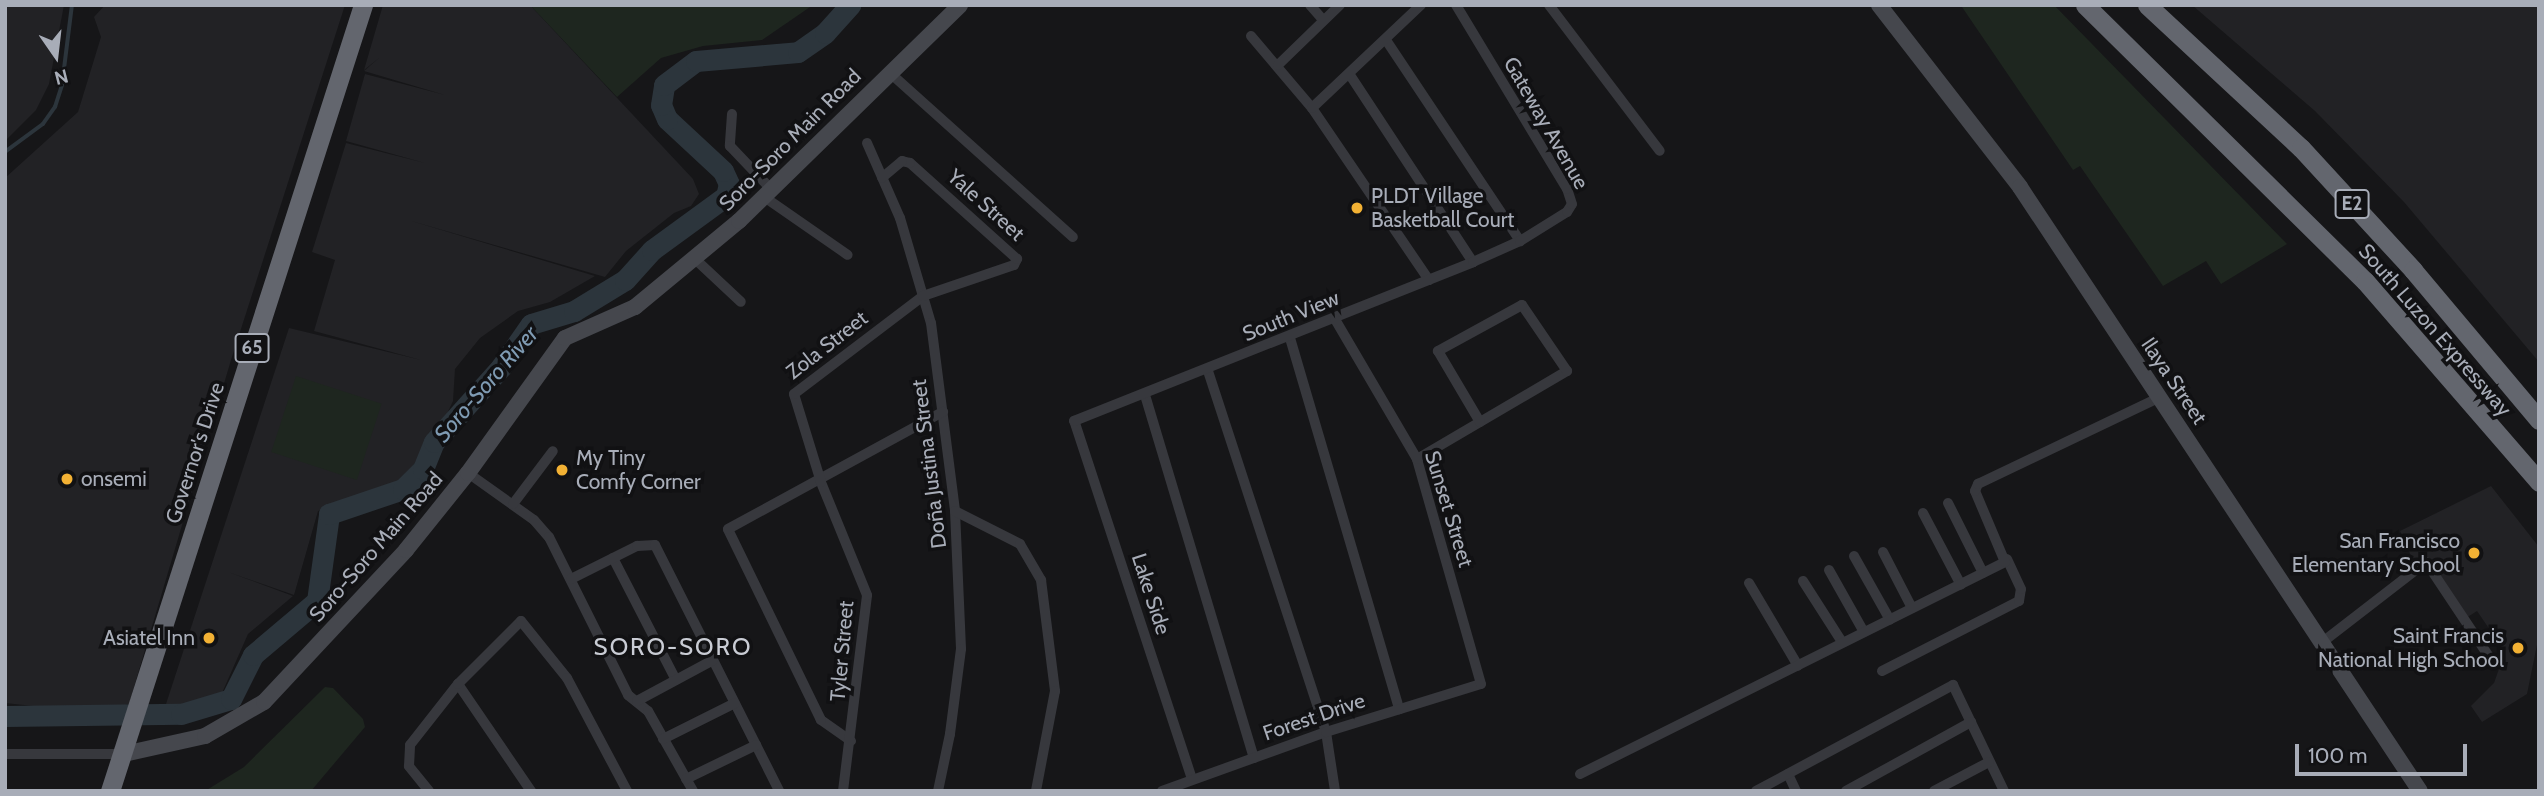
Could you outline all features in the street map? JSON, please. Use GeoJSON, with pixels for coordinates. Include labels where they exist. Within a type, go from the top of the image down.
{"type":"FeatureCollection","features":[{"type":"Feature","properties":{"kind":"highway","name":"Governor's Drive"},"geometry":{"type":"LineString","coordinates":[[126,748],[363,5]]}},
{"type":"Feature","properties":{"kind":"highway","name":"South Luzon Expressway"},"geometry":{"type":"LineString","coordinates":[[2085,5],[2365,281],[2539,481]]}},
{"type":"Feature","properties":{"kind":"highway","name":"South Luzon Expressway"},"geometry":{"type":"LineString","coordinates":[[2147,5],[2301,148],[2413,270],[2539,420]]}},
{"type":"Feature","properties":{"kind":"highway","name":"65"},"geometry":{"type":"LineString","coordinates":[[110,791],[126,748]]}},
{"type":"Feature","properties":{"kind":"street","name":"Soro-Soro Main Road"},"geometry":{"type":"LineString","coordinates":[[126,748],[205,736],[264,702],[406,550],[468,473],[565,338],[635,307],[694,258],[767,192],[960,5]]}},
{"type":"Feature","properties":{"kind":"street"},"geometry":{"type":"LineString","coordinates":[[1310,5],[1323,20]]}},
{"type":"Feature","properties":{"kind":"street"},"geometry":{"type":"LineString","coordinates":[[1278,65],[1340,5]]}},
{"type":"Feature","properties":{"kind":"street"},"geometry":{"type":"LineString","coordinates":[[1312,108],[1350,75],[1421,5]]}},
{"type":"Feature","properties":{"kind":"street","name":"Gateway Avenue"},"geometry":{"type":"LineString","coordinates":[[1456,5],[1465,16],[1571,198],[1567,212],[1520,241]]}},
{"type":"Feature","properties":{"kind":"street"},"geometry":{"type":"LineString","coordinates":[[1465,16],[1471,5]]}},
{"type":"Feature","properties":{"kind":"street"},"geometry":{"type":"LineString","coordinates":[[1549,5],[1660,151]]}},
{"type":"Feature","properties":{"kind":"street","name":"Ilaya Street"},"geometry":{"type":"LineString","coordinates":[[1879,5],[2020,187],[2320,644],[2420,791]]}},
{"type":"Feature","properties":{"kind":"street"},"geometry":{"type":"LineString","coordinates":[[1251,36],[1312,108],[1429,280]]}},
{"type":"Feature","properties":{"kind":"street"},"geometry":{"type":"LineString","coordinates":[[1386,40],[1520,241]]}},
{"type":"Feature","properties":{"kind":"street"},"geometry":{"type":"LineString","coordinates":[[889,72],[1073,237]]}},
{"type":"Feature","properties":{"kind":"street"},"geometry":{"type":"LineString","coordinates":[[1350,75],[1473,262]]}},
{"type":"Feature","properties":{"kind":"street"},"geometry":{"type":"LineString","coordinates":[[732,114],[730,146],[767,192],[848,255]]}},
{"type":"Feature","properties":{"kind":"street","name":"Doña Justina Street"},"geometry":{"type":"LineString","coordinates":[[867,143],[883,178],[923,296],[943,412],[956,512],[961,649],[938,791]]}},
{"type":"Feature","properties":{"kind":"street","name":"Yale Street"},"geometry":{"type":"LineString","coordinates":[[883,178],[902,160],[910,163],[1017,259],[1014,265],[923,296]]}},
{"type":"Feature","properties":{"kind":"street","name":"South View"},"geometry":{"type":"LineString","coordinates":[[1074,421],[1290,338],[1520,241]]}},
{"type":"Feature","properties":{"kind":"street"},"geometry":{"type":"LineString","coordinates":[[694,258],[741,302]]}},
{"type":"Feature","properties":{"kind":"street","name":"Zola Street"},"geometry":{"type":"LineString","coordinates":[[821,482],[794,394],[923,296]]}},
{"type":"Feature","properties":{"kind":"street"},"geometry":{"type":"LineString","coordinates":[[1417,459],[1567,371],[1522,305],[1438,351],[1480,422]]}},
{"type":"Feature","properties":{"kind":"street","name":"Sunset Street"},"geometry":{"type":"LineString","coordinates":[[1335,318],[1417,459],[1481,684]]}},
{"type":"Feature","properties":{"kind":"street"},"geometry":{"type":"LineString","coordinates":[[1290,338],[1399,709]]}},
{"type":"Feature","properties":{"kind":"street"},"geometry":{"type":"LineString","coordinates":[[1208,371],[1326,732],[1335,791]]}},
{"type":"Feature","properties":{"kind":"street"},"geometry":{"type":"LineString","coordinates":[[1145,395],[1254,758]]}},
{"type":"Feature","properties":{"kind":"street"},"geometry":{"type":"LineString","coordinates":[[1882,671],[2019,601],[2021,589],[1975,491],[1978,484],[2160,397]]}},
{"type":"Feature","properties":{"kind":"street"},"geometry":{"type":"LineString","coordinates":[[851,741],[821,720],[728,529],[821,482],[943,412]]}},
{"type":"Feature","properties":{"kind":"street","name":"Lake Side"},"geometry":{"type":"LineString","coordinates":[[1074,421],[1192,779]]}},
{"type":"Feature","properties":{"kind":"street"},"geometry":{"type":"LineString","coordinates":[[513,504],[553,451]]}},
{"type":"Feature","properties":{"kind":"street"},"geometry":{"type":"LineString","coordinates":[[468,473],[513,504],[550,537],[628,695],[637,701],[663,739],[692,791]]}},
{"type":"Feature","properties":{"kind":"street","name":"Tyler Street"},"geometry":{"type":"LineString","coordinates":[[821,482],[867,595],[843,791]]}},
{"type":"Feature","properties":{"kind":"street"},"geometry":{"type":"LineString","coordinates":[[1948,503],[1983,573]]}},
{"type":"Feature","properties":{"kind":"street"},"geometry":{"type":"LineString","coordinates":[[956,512],[1020,544],[1041,580],[1055,691],[1036,791]]}},
{"type":"Feature","properties":{"kind":"street"},"geometry":{"type":"LineString","coordinates":[[1923,513],[1961,585]]}},
{"type":"Feature","properties":{"kind":"street"},"geometry":{"type":"LineString","coordinates":[[571,579],[643,544],[654,545],[777,788],[764,791]]}},
{"type":"Feature","properties":{"kind":"street"},"geometry":{"type":"LineString","coordinates":[[1883,552],[1912,608]]}},
{"type":"Feature","properties":{"kind":"street"},"geometry":{"type":"LineString","coordinates":[[1854,556],[1890,620]]}},
{"type":"Feature","properties":{"kind":"street"},"geometry":{"type":"LineString","coordinates":[[613,558],[676,680]]}},
{"type":"Feature","properties":{"kind":"street"},"geometry":{"type":"LineString","coordinates":[[1580,774],[1961,585],[2007,559]]}},
{"type":"Feature","properties":{"kind":"street"},"geometry":{"type":"LineString","coordinates":[[2320,644],[2427,562],[2490,658]]}},
{"type":"Feature","properties":{"kind":"street"},"geometry":{"type":"LineString","coordinates":[[1829,570],[1864,632]]}},
{"type":"Feature","properties":{"kind":"street"},"geometry":{"type":"LineString","coordinates":[[1803,581],[1842,642]]}},
{"type":"Feature","properties":{"kind":"street"},"geometry":{"type":"LineString","coordinates":[[1749,583],[1798,666]]}},
{"type":"Feature","properties":{"kind":"street"},"geometry":{"type":"LineString","coordinates":[[429,791],[409,766],[408,750],[413,739],[458,684],[521,621],[567,678],[627,791]]}},
{"type":"Feature","properties":{"kind":"street"},"geometry":{"type":"LineString","coordinates":[[637,701],[713,660]]}},
{"type":"Feature","properties":{"kind":"street"},"geometry":{"type":"LineString","coordinates":[[458,684],[531,791]]}},
{"type":"Feature","properties":{"kind":"street","name":"Forest Drive"},"geometry":{"type":"LineString","coordinates":[[1162,791],[1326,732],[1481,684]]}},
{"type":"Feature","properties":{"kind":"street"},"geometry":{"type":"LineString","coordinates":[[1756,791],[1953,685],[2004,791]]}},
{"type":"Feature","properties":{"kind":"street"},"geometry":{"type":"LineString","coordinates":[[663,739],[735,703]]}},
{"type":"Feature","properties":{"kind":"street"},"geometry":{"type":"LineString","coordinates":[[1846,791],[1971,722]]}},
{"type":"Feature","properties":{"kind":"street"},"geometry":{"type":"LineString","coordinates":[[686,779],[756,745]]}},
{"type":"Feature","properties":{"kind":"street"},"geometry":{"type":"LineString","coordinates":[[5,754],[126,748]]}},
{"type":"Feature","properties":{"kind":"street"},"geometry":{"type":"LineString","coordinates":[[1934,791],[1989,762]]}},
{"type":"Feature","properties":{"kind":"street"},"geometry":{"type":"LineString","coordinates":[[1788,774],[1796,791]]}},
{"type":"Feature","properties":{"kind":"shaded area"},"geometry":{"type":"Polygon","coordinates":[[[5,5],[64,5],[49,84],[36,110],[5,141],[5,5]]]}},
{"type":"Feature","properties":{"kind":"shaded area"},"geometry":{"type":"Polygon","coordinates":[[[105,5],[345,5],[231,360],[129,704],[99,713],[5,703],[5,178],[78,112],[101,37],[94,17],[105,5]]]}},
{"type":"Feature","properties":{"kind":"shaded area"},"geometry":{"type":"Polygon","coordinates":[[[383,5],[530,5],[693,179],[699,194],[691,206],[674,213],[626,251],[605,277],[408,220],[595,276],[550,302],[518,311],[480,338],[455,369],[453,401],[403,481],[368,499],[318,511],[294,595],[228,572],[293,596],[248,634],[222,693],[211,701],[180,709],[166,704],[289,328],[421,360],[314,331],[335,260],[312,252],[346,143],[425,163],[346,141],[365,74],[445,95],[364,71],[379,58],[364,70],[383,5]]]}},
{"type":"Feature","properties":{"kind":"shaded area"},"geometry":{"type":"Polygon","coordinates":[[[530,5],[813,5],[762,40],[703,46],[661,58],[617,97],[530,5]]]}},
{"type":"Feature","properties":{"kind":"shaded area"},"geometry":{"type":"Polygon","coordinates":[[[2054,5],[2287,244],[2221,284],[2206,261],[2163,286],[2080,166],[2073,170],[1962,7],[2054,5]]]}},
{"type":"Feature","properties":{"kind":"shaded area"},"geometry":{"type":"Polygon","coordinates":[[[2192,5],[2539,5],[2539,362],[2404,202],[2315,111],[2192,5]]]}},
{"type":"Feature","properties":{"kind":"shaded area"},"geometry":{"type":"Polygon","coordinates":[[[296,376],[382,404],[357,480],[271,452],[296,376]]]}},
{"type":"Feature","properties":{"kind":"shaded area","name":"San Francisco Elementary School"},"geometry":{"type":"Polygon","coordinates":[[[2491,486],[2539,547],[2539,635],[2527,694],[2482,722],[2471,706],[2494,683],[2505,652],[2477,611],[2466,618],[2427,559],[2415,565],[2400,531],[2491,486]]]}},
{"type":"Feature","properties":{"kind":"shaded area"},"geometry":{"type":"Polygon","coordinates":[[[325,687],[333,688],[363,719],[365,727],[311,791],[205,791],[244,767],[325,687]]]}},
{"type":"Feature","properties":{"kind":"waterway"},"geometry":{"type":"LineString","coordinates":[[5,152],[43,124],[55,107],[62,85],[72,5]]}},
{"type":"Feature","properties":{"kind":"waterway","name":"Soro-Soro River"},"geometry":{"type":"LineString","coordinates":[[5,716],[181,714],[231,699],[253,655],[317,601],[329,514],[403,489],[423,469],[434,442],[501,367],[531,324],[574,311],[625,280],[652,250],[726,196],[729,184],[723,171],[667,119],[661,105],[664,85],[696,61],[798,52],[825,33],[850,5]]}},
{"type":"Feature","properties":{"kind":"place","name":"PLDT Village Basketball Court"},"geometry":{"type":"Point","coordinates":[1357,208]}},
{"type":"Feature","properties":{"kind":"place","name":"My Tiny Comfy Corner"},"geometry":{"type":"Point","coordinates":[562,470]}},
{"type":"Feature","properties":{"kind":"place","name":"onsemi"},"geometry":{"type":"Point","coordinates":[67,479]}},
{"type":"Feature","properties":{"kind":"place","name":"San Francisco Elementary School"},"geometry":{"type":"Point","coordinates":[2474,553]}},
{"type":"Feature","properties":{"kind":"place","name":"Asiatel Inn"},"geometry":{"type":"Point","coordinates":[209,638]}},
{"type":"Feature","properties":{"kind":"place","name":"Saint Francis National High School"},"geometry":{"type":"Point","coordinates":[2518,648]}},
{"type":"Feature","properties":{"kind":"district","name":"SORO-SORO"},"geometry":{"type":"Point","coordinates":[673,647]}}]}
